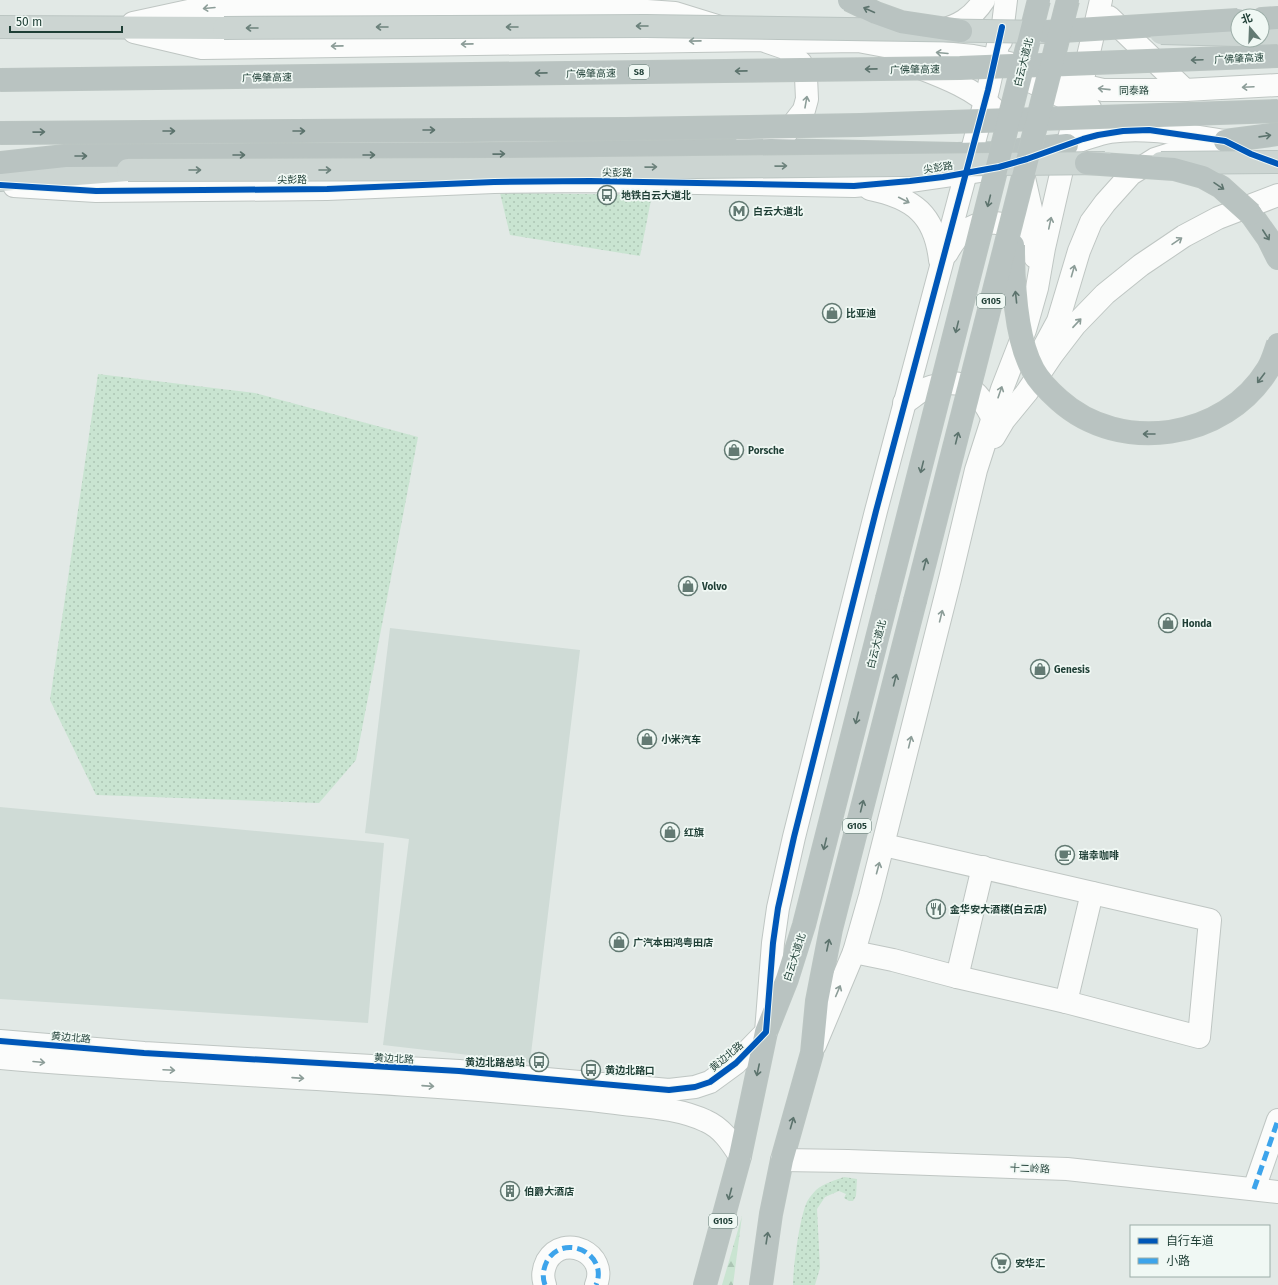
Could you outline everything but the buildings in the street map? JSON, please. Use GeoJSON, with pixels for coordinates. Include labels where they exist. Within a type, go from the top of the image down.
{"type":"FeatureCollection","features":[{"type":"Feature","properties":{"kind":"highway"},"geometry":{"type":"LineString","coordinates":[[849,0],[876,13],[901,22],[961,31]]}},
{"type":"Feature","properties":{"kind":"highway","name":"白云大道北"},"geometry":{"type":"LineString","coordinates":[[705,1285],[740,1156],[766,1032],[787,979],[804,925],[975,258],[1039,0]]}},
{"type":"Feature","properties":{"kind":"highway","name":"G105"},"geometry":{"type":"LineString","coordinates":[[762,1282],[771,1214],[782,1160],[812,1053],[817,1001],[831,929],[1068,0]]}},
{"type":"Feature","properties":{"kind":"highway"},"geometry":{"type":"LineString","coordinates":[[1046,32],[1230,20]]}},
{"type":"Feature","properties":{"kind":"highway","name":"广佛肇高速"},"geometry":{"type":"LineString","coordinates":[[0,80],[952,68],[1278,56]]}},
{"type":"Feature","properties":{"kind":"highway"},"geometry":{"type":"LineString","coordinates":[[0,133],[625,129],[860,125],[1278,111]]}},
{"type":"Feature","properties":{"kind":"highway"},"geometry":{"type":"LineString","coordinates":[[1225,142],[1278,134]]}},
{"type":"Feature","properties":{"kind":"highway"},"geometry":{"type":"LineString","coordinates":[[0,163],[65,156],[497,154],[771,150],[957,154],[992,153],[1067,145]]}},
{"type":"Feature","properties":{"kind":"highway"},"geometry":{"type":"LineString","coordinates":[[1086,163],[1174,169],[1210,180],[1226,191],[1251,214],[1268,238],[1278,258]]}},
{"type":"Feature","properties":{"kind":"highway"},"geometry":{"type":"LineString","coordinates":[[0,171],[128,170]]}},
{"type":"Feature","properties":{"kind":"highway"},"geometry":{"type":"LineString","coordinates":[[1014,210],[1014,282],[1019,324],[1025,351],[1034,372],[1051,393],[1063,404],[1086,419],[1102,427],[1129,433],[1142,434],[1168,432],[1203,424],[1225,412],[1246,397],[1268,368],[1278,344]]}},
{"type":"Feature","properties":{"kind":"main road"},"geometry":{"type":"LineString","coordinates":[[0,27],[224,28],[646,26],[1230,35]]}},
{"type":"Feature","properties":{"kind":"main road"},"geometry":{"type":"LineString","coordinates":[[0,180],[128,170],[505,169],[1086,163],[1278,163]]}},
{"type":"Feature","properties":{"kind":"street"},"geometry":{"type":"LineString","coordinates":[[113,27],[202,48],[762,40],[792,42],[858,41],[927,33],[951,28],[964,21],[976,11],[984,0]]}},
{"type":"Feature","properties":{"kind":"street"},"geometry":{"type":"LineString","coordinates":[[766,1032],[773,943],[783,885],[904,403],[988,90],[1003,62],[1005,54],[1001,41],[1006,0]]}},
{"type":"Feature","properties":{"kind":"street"},"geometry":{"type":"LineString","coordinates":[[1100,3],[1185,90]]}},
{"type":"Feature","properties":{"kind":"street"},"geometry":{"type":"LineString","coordinates":[[998,419],[1002,389],[1025,330],[1037,288],[1044,248],[1100,3]]}},
{"type":"Feature","properties":{"kind":"street"},"geometry":{"type":"LineString","coordinates":[[113,27],[207,7],[550,4],[675,13],[785,48],[801,63],[808,88],[804,110],[787,132],[765,142],[732,151]]}},
{"type":"Feature","properties":{"kind":"street"},"geometry":{"type":"LineString","coordinates":[[858,41],[901,49],[973,56],[1003,62],[1032,82],[1079,94],[1086,107],[1225,142],[1251,154],[1278,163]]}},
{"type":"Feature","properties":{"kind":"street"},"geometry":{"type":"LineString","coordinates":[[858,41],[961,85],[988,103],[1000,118],[1018,153],[1029,195],[1034,230],[1037,288]]}},
{"type":"Feature","properties":{"kind":"street","name":"同泰路"},"geometry":{"type":"LineString","coordinates":[[1079,94],[1090,87],[1110,90],[1185,90],[1278,85]]}},
{"type":"Feature","properties":{"kind":"street"},"geometry":{"type":"LineString","coordinates":[[1218,89],[1225,142]]}},
{"type":"Feature","properties":{"kind":"street","name":"尖彭路"},"geometry":{"type":"LineString","coordinates":[[0,185],[96,191],[327,189],[494,182],[854,186],[936,178],[999,167],[1020,162],[1098,135],[1123,130],[1149,130],[1225,142]]}},
{"type":"Feature","properties":{"kind":"street"},"geometry":{"type":"LineString","coordinates":[[812,1053],[854,952],[884,845],[976,470],[998,419],[1058,321],[1079,251],[1091,222],[1105,203],[1131,174],[1155,159],[1180,151],[1225,142]]}},
{"type":"Feature","properties":{"kind":"street"},"geometry":{"type":"LineString","coordinates":[[854,186],[896,196],[916,207],[934,231],[938,244],[941,265]]}},
{"type":"Feature","properties":{"kind":"street"},"geometry":{"type":"LineString","coordinates":[[998,419],[1027,392],[1041,370],[1075,325],[1105,294],[1141,265],[1184,236],[1218,218],[1251,204],[1278,195]]}},
{"type":"Feature","properties":{"kind":"street"},"geometry":{"type":"LineString","coordinates":[[941,265],[954,242],[963,232],[981,224],[994,222],[1001,223],[1010,226],[1023,237],[1030,248],[1037,288]]}},
{"type":"Feature","properties":{"kind":"street"},"geometry":{"type":"LineString","coordinates":[[904,403],[926,388],[952,382],[965,385],[974,392],[998,419]]}},
{"type":"Feature","properties":{"kind":"street"},"geometry":{"type":"LineString","coordinates":[[854,952],[1066,1002],[1199,1037],[1210,920],[884,845]]}},
{"type":"Feature","properties":{"kind":"street"},"geometry":{"type":"LineString","coordinates":[[957,977],[983,868]]}},
{"type":"Feature","properties":{"kind":"street"},"geometry":{"type":"LineString","coordinates":[[1066,1002],[1092,893]]}},
{"type":"Feature","properties":{"kind":"street","name":"黄边北路"},"geometry":{"type":"LineString","coordinates":[[0,1041],[144,1053],[460,1071],[669,1090],[695,1087],[710,1082],[736,1063],[766,1032]]}},
{"type":"Feature","properties":{"kind":"street"},"geometry":{"type":"LineString","coordinates":[[0,1058],[456,1088],[644,1106],[672,1110],[708,1121],[722,1132],[740,1156]]}},
{"type":"Feature","properties":{"kind":"street"},"geometry":{"type":"LineString","coordinates":[[1254,1189],[1278,1120]]}},
{"type":"Feature","properties":{"kind":"street","name":"十二岭路"},"geometry":{"type":"LineString","coordinates":[[782,1160],[856,1161],[1067,1169],[1278,1192]]}},
{"type":"Feature","properties":{"kind":"street"},"geometry":{"type":"LineString","coordinates":[[545,1285],[543,1273],[549,1257],[556,1251],[575,1247],[584,1250],[597,1264],[599,1274],[596,1285]]}},
{"type":"Feature","properties":{"kind":"shaded area"},"geometry":{"type":"Polygon","coordinates":[[[390,628],[580,650],[530,1062],[383,1045],[409,839],[365,833],[390,628]]]}},
{"type":"Feature","properties":{"kind":"shaded area"},"geometry":{"type":"Polygon","coordinates":[[[0,807],[384,843],[368,1023],[0,999],[0,807]]]}},
{"type":"Feature","properties":{"kind":"green space"},"geometry":{"type":"Polygon","coordinates":[[[500,193],[652,195],[640,256],[510,235],[500,193]]]}},
{"type":"Feature","properties":{"kind":"green space"},"geometry":{"type":"Polygon","coordinates":[[[98,374],[255,393],[418,437],[356,760],[319,803],[96,795],[50,700],[98,374]]]}},
{"type":"Feature","properties":{"kind":"green space"},"geometry":{"type":"Polygon","coordinates":[[[844,1177],[857,1179],[856,1196],[853,1201],[849,1201],[844,1198],[846,1194],[839,1191],[825,1197],[817,1209],[820,1268],[815,1285],[793,1285],[794,1266],[802,1216],[808,1200],[819,1188],[829,1182],[844,1177]]]}},
{"type":"Feature","properties":{"kind":"green space"},"geometry":{"type":"Polygon","coordinates":[[[742,1216],[733,1285],[722,1285],[742,1216]]]}},
{"type":"Feature","properties":{"kind":"marked path"},"geometry":{"type":"LineString","coordinates":[[1254,1189],[1278,1120]]}},
{"type":"Feature","properties":{"kind":"marked path"},"geometry":{"type":"LineString","coordinates":[[545,1285],[543,1273],[547,1261],[555,1252],[564,1248],[583,1250],[591,1256],[596,1264],[598,1274],[596,1285]]}},
{"type":"Feature","properties":{"kind":"cycle path"},"geometry":{"type":"LineString","coordinates":[[0,1041],[144,1053],[459,1071],[669,1090],[695,1087],[710,1082],[736,1063],[766,1032],[773,943],[778,908],[794,837],[876,511],[988,90],[1002,27]]}},
{"type":"Feature","properties":{"kind":"cycle path"},"geometry":{"type":"LineString","coordinates":[[0,185],[96,191],[327,189],[494,182],[590,181],[854,186],[943,177],[999,167],[1098,135],[1123,131],[1149,130],[1225,141],[1251,154],[1278,164]]}},
{"type":"Feature","properties":{"kind":"place","name":"地铁白云大道北"},"geometry":{"type":"Point","coordinates":[607,195]}},
{"type":"Feature","properties":{"kind":"place","name":"白云大道北"},"geometry":{"type":"Point","coordinates":[739,211]}},
{"type":"Feature","properties":{"kind":"place","name":"比亚迪"},"geometry":{"type":"Point","coordinates":[832,313]}},
{"type":"Feature","properties":{"kind":"place","name":"Porsche"},"geometry":{"type":"Point","coordinates":[734,450]}},
{"type":"Feature","properties":{"kind":"place","name":"Volvo"},"geometry":{"type":"Point","coordinates":[688,586]}},
{"type":"Feature","properties":{"kind":"place","name":"Honda"},"geometry":{"type":"Point","coordinates":[1168,623]}},
{"type":"Feature","properties":{"kind":"place","name":"Genesis"},"geometry":{"type":"Point","coordinates":[1040,669]}},
{"type":"Feature","properties":{"kind":"place","name":"小米汽车"},"geometry":{"type":"Point","coordinates":[647,739]}},
{"type":"Feature","properties":{"kind":"place","name":"红旗"},"geometry":{"type":"Point","coordinates":[670,832]}},
{"type":"Feature","properties":{"kind":"place","name":"瑞幸咖啡"},"geometry":{"type":"Point","coordinates":[1065,855]}},
{"type":"Feature","properties":{"kind":"place","name":"金华安大酒楼(白云店)"},"geometry":{"type":"Point","coordinates":[936,909]}},
{"type":"Feature","properties":{"kind":"place","name":"广汽本田鸿粤田店"},"geometry":{"type":"Point","coordinates":[619,942]}},
{"type":"Feature","properties":{"kind":"place","name":"黄边北路总站"},"geometry":{"type":"Point","coordinates":[539,1062]}},
{"type":"Feature","properties":{"kind":"place","name":"黄边北路口"},"geometry":{"type":"Point","coordinates":[591,1070]}},
{"type":"Feature","properties":{"kind":"place","name":"伯爵大酒店"},"geometry":{"type":"Point","coordinates":[510,1191]}},
{"type":"Feature","properties":{"kind":"place","name":"安华汇"},"geometry":{"type":"Point","coordinates":[1001,1263]}}]}
